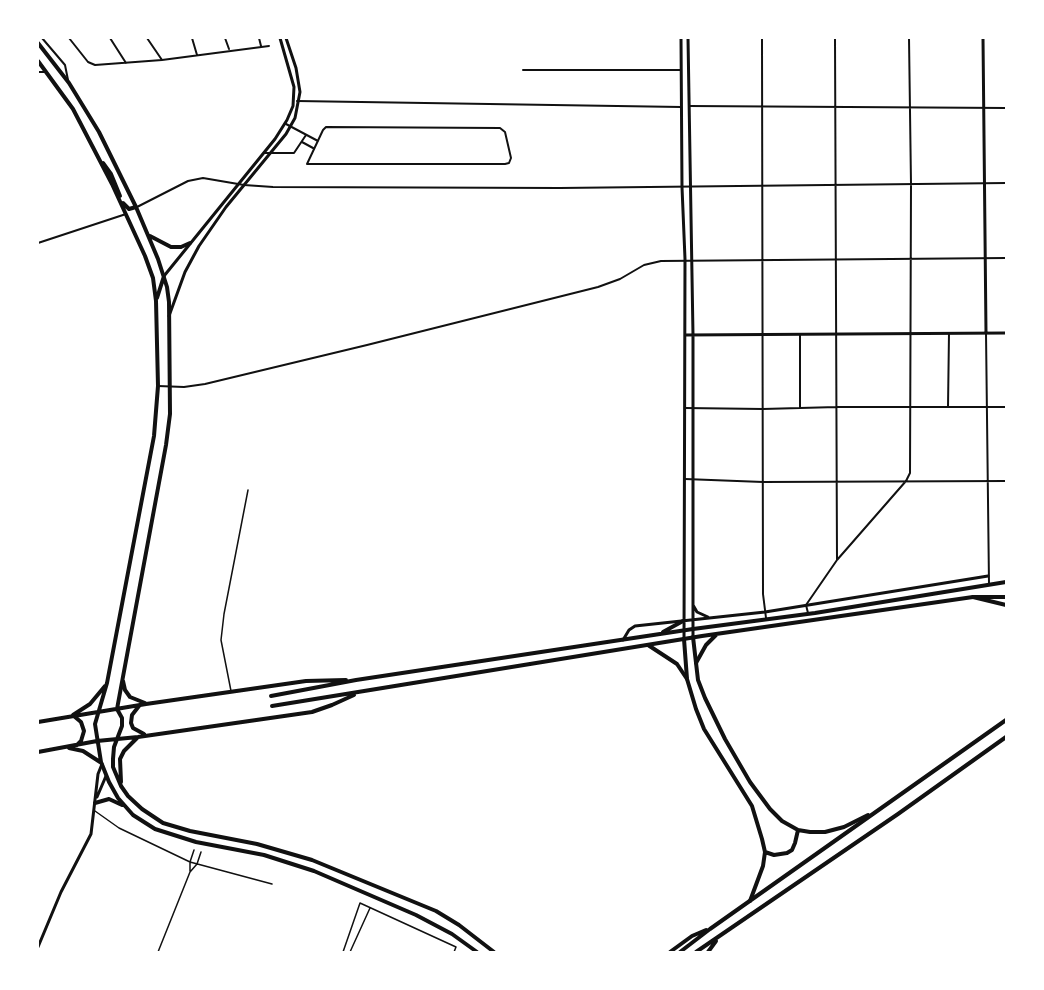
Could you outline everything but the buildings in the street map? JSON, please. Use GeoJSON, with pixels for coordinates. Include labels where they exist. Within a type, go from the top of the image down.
{"type":"FeatureCollection","features":[{"type":"Feature","properties":{"kind":"main road"},"geometry":{"type":"LineString","coordinates":[[38,43],[69,83],[99,132],[136,207],[164,276],[169,317],[171,387],[166,445],[117,709],[122,722],[113,751],[113,767],[121,786],[142,809],[163,823],[190,831],[257,844],[312,860],[436,911],[465,929],[494,952]]}},
{"type":"Feature","properties":{"kind":"main road"},"geometry":{"type":"LineString","coordinates":[[38,62],[73,109],[99,158],[153,278],[156,301],[158,386],[154,436],[108,683],[95,729],[101,763],[124,806]]}},
{"type":"Feature","properties":{"kind":"main road"},"geometry":{"type":"LineString","coordinates":[[99,158],[108,168],[124,205],[129,208],[136,207]]}},
{"type":"Feature","properties":{"kind":"main road"},"geometry":{"type":"LineString","coordinates":[[148,235],[171,247],[181,247],[190,243]]}},
{"type":"Feature","properties":{"kind":"main road"},"geometry":{"type":"LineString","coordinates":[[156,301],[164,276]]}},
{"type":"Feature","properties":{"kind":"main road"},"geometry":{"type":"LineString","coordinates":[[271,696],[356,680],[766,618],[808,614],[1006,582]]}},
{"type":"Feature","properties":{"kind":"main road"},"geometry":{"type":"LineString","coordinates":[[973,597],[1006,605]]}},
{"type":"Feature","properties":{"kind":"main road"},"geometry":{"type":"LineString","coordinates":[[272,706],[693,637],[973,597],[1006,597]]}},
{"type":"Feature","properties":{"kind":"main road"},"geometry":{"type":"LineString","coordinates":[[651,636],[671,629],[683,621]]}},
{"type":"Feature","properties":{"kind":"main road"},"geometry":{"type":"LineString","coordinates":[[696,663],[706,645],[716,634]]}},
{"type":"Feature","properties":{"kind":"main road"},"geometry":{"type":"LineString","coordinates":[[693,637],[698,680],[711,713],[750,782],[782,821],[798,830],[825,832],[844,827],[885,807]]}},
{"type":"Feature","properties":{"kind":"main road"},"geometry":{"type":"LineString","coordinates":[[684,639],[687,678],[696,709],[704,729],[752,806],[765,852],[760,877],[750,901]]}},
{"type":"Feature","properties":{"kind":"main road"},"geometry":{"type":"LineString","coordinates":[[647,645],[677,664],[687,678]]}},
{"type":"Feature","properties":{"kind":"main road"},"geometry":{"type":"LineString","coordinates":[[123,676],[123,684],[132,699],[146,704]]}},
{"type":"Feature","properties":{"kind":"main road"},"geometry":{"type":"LineString","coordinates":[[38,722],[316,680],[356,680]]}},
{"type":"Feature","properties":{"kind":"main road"},"geometry":{"type":"LineString","coordinates":[[71,717],[90,704],[108,683]]}},
{"type":"Feature","properties":{"kind":"main road"},"geometry":{"type":"LineString","coordinates":[[38,752],[97,741],[312,712],[358,693]]}},
{"type":"Feature","properties":{"kind":"main road"},"geometry":{"type":"LineString","coordinates":[[139,705],[132,715],[133,728],[147,735]]}},
{"type":"Feature","properties":{"kind":"main road"},"geometry":{"type":"LineString","coordinates":[[71,717],[81,722],[84,731],[77,746]]}},
{"type":"Feature","properties":{"kind":"main road"},"geometry":{"type":"LineString","coordinates":[[680,952],[1006,720]]}},
{"type":"Feature","properties":{"kind":"main road"},"geometry":{"type":"LineString","coordinates":[[121,786],[120,759],[138,737]]}},
{"type":"Feature","properties":{"kind":"main road"},"geometry":{"type":"LineString","coordinates":[[696,952],[1006,737]]}},
{"type":"Feature","properties":{"kind":"main road"},"geometry":{"type":"LineString","coordinates":[[68,747],[83,751],[101,763]]}},
{"type":"Feature","properties":{"kind":"main road"},"geometry":{"type":"LineString","coordinates":[[95,802],[109,799],[124,806],[147,825],[173,836],[264,855],[314,871],[416,915],[452,934],[477,952]]}},
{"type":"Feature","properties":{"kind":"main road"},"geometry":{"type":"LineString","coordinates":[[765,852],[774,855],[787,854],[792,850],[798,830]]}},
{"type":"Feature","properties":{"kind":"main road"},"geometry":{"type":"LineString","coordinates":[[670,952],[692,936],[710,929]]}},
{"type":"Feature","properties":{"kind":"main road"},"geometry":{"type":"LineString","coordinates":[[708,952],[717,938]]}},
{"type":"Feature","properties":{"kind":"street"},"geometry":{"type":"LineString","coordinates":[[42,38],[65,65],[69,83]]}},
{"type":"Feature","properties":{"kind":"street"},"geometry":{"type":"LineString","coordinates":[[69,38],[93,65],[162,60],[268,46]]}},
{"type":"Feature","properties":{"kind":"street"},"geometry":{"type":"LineString","coordinates":[[110,38],[127,63]]}},
{"type":"Feature","properties":{"kind":"street"},"geometry":{"type":"LineString","coordinates":[[147,38],[162,60]]}},
{"type":"Feature","properties":{"kind":"street"},"geometry":{"type":"LineString","coordinates":[[192,38],[197,55]]}},
{"type":"Feature","properties":{"kind":"street"},"geometry":{"type":"LineString","coordinates":[[225,38],[229,50]]}},
{"type":"Feature","properties":{"kind":"street"},"geometry":{"type":"LineString","coordinates":[[258,38],[261,47]]}},
{"type":"Feature","properties":{"kind":"street"},"geometry":{"type":"LineString","coordinates":[[164,276],[264,153],[285,123],[293,101],[291,76],[283,38]]}},
{"type":"Feature","properties":{"kind":"street"},"geometry":{"type":"LineString","coordinates":[[169,317],[185,272],[199,246],[291,127],[299,101],[298,80],[283,38]]}},
{"type":"Feature","properties":{"kind":"street"},"geometry":{"type":"LineString","coordinates":[[681,38],[685,259],[684,639]]}},
{"type":"Feature","properties":{"kind":"street"},"geometry":{"type":"LineString","coordinates":[[688,38],[693,335],[693,637]]}},
{"type":"Feature","properties":{"kind":"street"},"geometry":{"type":"LineString","coordinates":[[762,38],[763,594],[766,618]]}},
{"type":"Feature","properties":{"kind":"street"},"geometry":{"type":"LineString","coordinates":[[835,38],[837,560]]}},
{"type":"Feature","properties":{"kind":"street"},"geometry":{"type":"LineString","coordinates":[[808,614],[806,606],[837,560],[906,481],[910,468],[909,38]]}},
{"type":"Feature","properties":{"kind":"street"},"geometry":{"type":"LineString","coordinates":[[983,38],[986,481],[989,584]]}},
{"type":"Feature","properties":{"kind":"street"},"geometry":{"type":"LineString","coordinates":[[522,70],[681,70]]}},
{"type":"Feature","properties":{"kind":"street"},"geometry":{"type":"LineString","coordinates":[[38,72],[46,72]]}},
{"type":"Feature","properties":{"kind":"street"},"geometry":{"type":"LineString","coordinates":[[293,101],[681,107]]}},
{"type":"Feature","properties":{"kind":"street"},"geometry":{"type":"LineString","coordinates":[[688,106],[1006,108]]}},
{"type":"Feature","properties":{"kind":"street"},"geometry":{"type":"LineString","coordinates":[[285,123],[318,141]]}},
{"type":"Feature","properties":{"kind":"street"},"geometry":{"type":"LineString","coordinates":[[326,127],[501,128],[506,132],[511,158],[509,163],[505,164],[307,164],[314,148],[326,127]]}},
{"type":"Feature","properties":{"kind":"street"},"geometry":{"type":"LineString","coordinates":[[264,153],[292,154],[306,135]]}},
{"type":"Feature","properties":{"kind":"street"},"geometry":{"type":"LineString","coordinates":[[302,142],[314,148]]}},
{"type":"Feature","properties":{"kind":"street"},"geometry":{"type":"LineString","coordinates":[[136,207],[195,179],[209,178],[244,185],[682,187],[1006,183]]}},
{"type":"Feature","properties":{"kind":"street"},"geometry":{"type":"LineString","coordinates":[[38,243],[126,214]]}},
{"type":"Feature","properties":{"kind":"street"},"geometry":{"type":"LineString","coordinates":[[158,386],[184,387],[205,384],[367,345],[598,287],[620,279],[650,263],[685,259],[1006,258]]}},
{"type":"Feature","properties":{"kind":"street"},"geometry":{"type":"LineString","coordinates":[[948,406],[949,333]]}},
{"type":"Feature","properties":{"kind":"street"},"geometry":{"type":"LineString","coordinates":[[685,335],[1006,333]]}},
{"type":"Feature","properties":{"kind":"street"},"geometry":{"type":"LineString","coordinates":[[800,334],[800,408]]}},
{"type":"Feature","properties":{"kind":"street"},"geometry":{"type":"LineString","coordinates":[[684,408],[948,406],[1006,408]]}},
{"type":"Feature","properties":{"kind":"street"},"geometry":{"type":"LineString","coordinates":[[684,479],[763,482],[1006,481]]}},
{"type":"Feature","properties":{"kind":"street"},"geometry":{"type":"LineString","coordinates":[[623,640],[629,630],[635,626],[765,612],[988,576]]}},
{"type":"Feature","properties":{"kind":"street"},"geometry":{"type":"LineString","coordinates":[[693,604],[703,616],[713,618]]}},
{"type":"Feature","properties":{"kind":"street"},"geometry":{"type":"LineString","coordinates":[[38,947],[61,892],[89,837],[101,763]]}},
{"type":"Feature","properties":{"kind":"street"},"geometry":{"type":"LineString","coordinates":[[95,802],[106,776]]}},
{"type":"Feature","properties":{"kind":"lane"},"geometry":{"type":"LineString","coordinates":[[231,692],[221,640],[248,490]]}},
{"type":"Feature","properties":{"kind":"lane"},"geometry":{"type":"LineString","coordinates":[[94,810],[119,828],[190,862],[272,884]]}},
{"type":"Feature","properties":{"kind":"lane"},"geometry":{"type":"LineString","coordinates":[[190,872],[194,850]]}},
{"type":"Feature","properties":{"kind":"lane"},"geometry":{"type":"LineString","coordinates":[[158,952],[190,872],[197,864],[201,852]]}},
{"type":"Feature","properties":{"kind":"lane"},"geometry":{"type":"LineString","coordinates":[[343,952],[360,903],[456,947],[454,952]]}},
{"type":"Feature","properties":{"kind":"lane"},"geometry":{"type":"LineString","coordinates":[[350,952],[370,908]]}}]}
